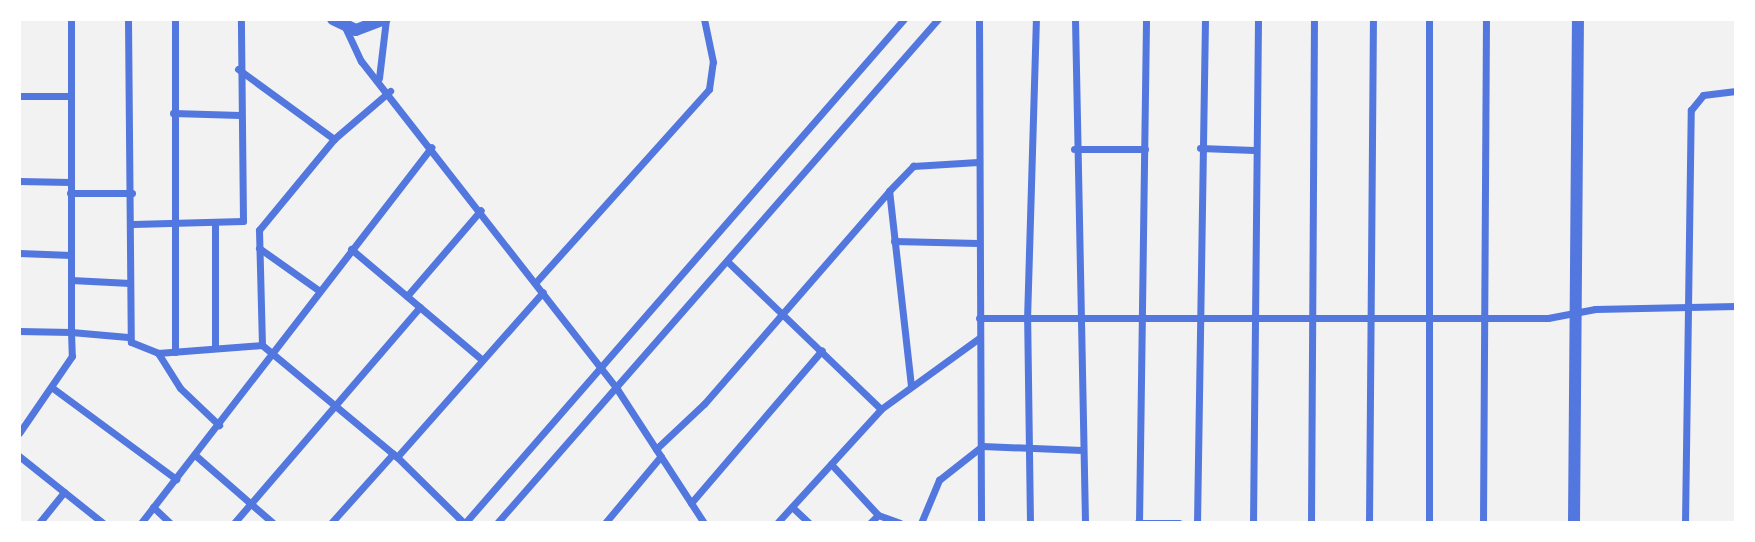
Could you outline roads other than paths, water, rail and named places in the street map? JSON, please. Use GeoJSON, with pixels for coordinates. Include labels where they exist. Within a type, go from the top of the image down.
{"type":"FeatureCollection","features":[{"type":"Feature","properties":{"kind":"street"},"geometry":{"type":"LineString","coordinates":[[19,433],[54,389],[72,356],[69,182],[71,19]]}},
{"type":"Feature","properties":{"kind":"street"},"geometry":{"type":"LineString","coordinates":[[128,19],[133,224],[128,337],[135,347],[158,353],[215,346],[262,345]]}},
{"type":"Feature","properties":{"kind":"street"},"geometry":{"type":"LineString","coordinates":[[175,19],[175,352]]}},
{"type":"Feature","properties":{"kind":"street"},"geometry":{"type":"LineString","coordinates":[[241,19],[238,69],[243,221]]}},
{"type":"Feature","properties":{"kind":"street"},"geometry":{"type":"LineString","coordinates":[[333,19],[345,27],[367,29],[385,19]]}},
{"type":"Feature","properties":{"kind":"street"},"geometry":{"type":"LineString","coordinates":[[379,78],[385,19]]}},
{"type":"Feature","properties":{"kind":"street"},"geometry":{"type":"LineString","coordinates":[[536,282],[709,89],[713,62],[704,19]]}},
{"type":"Feature","properties":{"kind":"street"},"geometry":{"type":"LineString","coordinates":[[390,91],[334,139],[259,230],[262,345],[273,357],[334,403],[395,455],[464,523],[904,19]]}},
{"type":"Feature","properties":{"kind":"street"},"geometry":{"type":"LineString","coordinates":[[500,522],[938,19]]}},
{"type":"Feature","properties":{"kind":"street"},"geometry":{"type":"LineString","coordinates":[[979,19],[981,523]]}},
{"type":"Feature","properties":{"kind":"street"},"geometry":{"type":"LineString","coordinates":[[1030,523],[1031,447],[1027,320],[1036,19]]}},
{"type":"Feature","properties":{"kind":"street"},"geometry":{"type":"LineString","coordinates":[[1075,19],[1076,319],[1085,523]]}},
{"type":"Feature","properties":{"kind":"street"},"geometry":{"type":"LineString","coordinates":[[1146,19],[1138,523],[1179,523]]}},
{"type":"Feature","properties":{"kind":"street"},"geometry":{"type":"LineString","coordinates":[[1197,523],[1200,148],[1205,19]]}},
{"type":"Feature","properties":{"kind":"street"},"geometry":{"type":"LineString","coordinates":[[1253,523],[1254,150],[1258,19]]}},
{"type":"Feature","properties":{"kind":"street"},"geometry":{"type":"LineString","coordinates":[[1311,523],[1314,19]]}},
{"type":"Feature","properties":{"kind":"street"},"geometry":{"type":"LineString","coordinates":[[1369,523],[1373,19]]}},
{"type":"Feature","properties":{"kind":"street"},"geometry":{"type":"LineString","coordinates":[[1429,19],[1429,523]]}},
{"type":"Feature","properties":{"kind":"street"},"geometry":{"type":"LineString","coordinates":[[1483,523],[1486,19]]}},
{"type":"Feature","properties":{"kind":"street"},"geometry":{"type":"LineString","coordinates":[[1574,523],[1578,19]]}},
{"type":"Feature","properties":{"kind":"street"},"geometry":{"type":"LineString","coordinates":[[345,27],[361,61],[390,91],[617,389],[700,521]]}},
{"type":"Feature","properties":{"kind":"street"},"geometry":{"type":"LineString","coordinates":[[238,69],[334,139]]}},
{"type":"Feature","properties":{"kind":"street"},"geometry":{"type":"LineString","coordinates":[[1685,523],[1692,110],[1703,95],[1736,91]]}},
{"type":"Feature","properties":{"kind":"street"},"geometry":{"type":"LineString","coordinates":[[19,96],[69,96]]}},
{"type":"Feature","properties":{"kind":"street"},"geometry":{"type":"LineString","coordinates":[[173,113],[240,115]]}},
{"type":"Feature","properties":{"kind":"street"},"geometry":{"type":"LineString","coordinates":[[141,523],[273,357],[318,290],[432,147]]}},
{"type":"Feature","properties":{"kind":"street"},"geometry":{"type":"LineString","coordinates":[[1200,148],[1254,150]]}},
{"type":"Feature","properties":{"kind":"street"},"geometry":{"type":"LineString","coordinates":[[1074,149],[1145,149]]}},
{"type":"Feature","properties":{"kind":"street"},"geometry":{"type":"LineString","coordinates":[[656,449],[913,166],[978,162]]}},
{"type":"Feature","properties":{"kind":"street"},"geometry":{"type":"LineString","coordinates":[[19,181],[69,182]]}},
{"type":"Feature","properties":{"kind":"street"},"geometry":{"type":"LineString","coordinates":[[889,191],[911,386]]}},
{"type":"Feature","properties":{"kind":"street"},"geometry":{"type":"LineString","coordinates":[[70,192],[132,193]]}},
{"type":"Feature","properties":{"kind":"street"},"geometry":{"type":"LineString","coordinates":[[407,296],[481,210]]}},
{"type":"Feature","properties":{"kind":"street"},"geometry":{"type":"LineString","coordinates":[[133,224],[243,221],[259,230]]}},
{"type":"Feature","properties":{"kind":"street"},"geometry":{"type":"LineString","coordinates":[[215,222],[215,346]]}},
{"type":"Feature","properties":{"kind":"street"},"geometry":{"type":"LineString","coordinates":[[894,241],[978,243]]}},
{"type":"Feature","properties":{"kind":"street"},"geometry":{"type":"LineString","coordinates":[[259,248],[318,290]]}},
{"type":"Feature","properties":{"kind":"street"},"geometry":{"type":"LineString","coordinates":[[351,249],[481,359]]}},
{"type":"Feature","properties":{"kind":"street"},"geometry":{"type":"LineString","coordinates":[[19,253],[71,255]]}},
{"type":"Feature","properties":{"kind":"street"},"geometry":{"type":"LineString","coordinates":[[728,262],[784,311],[881,409]]}},
{"type":"Feature","properties":{"kind":"street"},"geometry":{"type":"LineString","coordinates":[[71,281],[130,283]]}},
{"type":"Feature","properties":{"kind":"street"},"geometry":{"type":"LineString","coordinates":[[331,523],[543,292]]}},
{"type":"Feature","properties":{"kind":"street"},"geometry":{"type":"LineString","coordinates":[[979,318],[1486,317],[1736,306]]}},
{"type":"Feature","properties":{"kind":"street"},"geometry":{"type":"LineString","coordinates":[[234,523],[334,403],[420,307]]}},
{"type":"Feature","properties":{"kind":"street"},"geometry":{"type":"LineString","coordinates":[[19,331],[128,337]]}},
{"type":"Feature","properties":{"kind":"street"},"geometry":{"type":"LineString","coordinates":[[777,523],[881,409],[979,338]]}},
{"type":"Feature","properties":{"kind":"street"},"geometry":{"type":"LineString","coordinates":[[691,503],[822,350]]}},
{"type":"Feature","properties":{"kind":"street"},"geometry":{"type":"LineString","coordinates":[[158,353],[180,388],[219,425]]}},
{"type":"Feature","properties":{"kind":"street"},"geometry":{"type":"LineString","coordinates":[[54,389],[176,479]]}},
{"type":"Feature","properties":{"kind":"street"},"geometry":{"type":"LineString","coordinates":[[921,523],[939,480],[982,446],[1082,450]]}},
{"type":"Feature","properties":{"kind":"street"},"geometry":{"type":"LineString","coordinates":[[195,455],[273,523]]}},
{"type":"Feature","properties":{"kind":"street"},"geometry":{"type":"LineString","coordinates":[[19,456],[103,523]]}},
{"type":"Feature","properties":{"kind":"street"},"geometry":{"type":"LineString","coordinates":[[605,523],[661,457]]}},
{"type":"Feature","properties":{"kind":"street"},"geometry":{"type":"LineString","coordinates":[[831,464],[878,515],[900,523]]}},
{"type":"Feature","properties":{"kind":"street"},"geometry":{"type":"LineString","coordinates":[[40,523],[64,492]]}},
{"type":"Feature","properties":{"kind":"street"},"geometry":{"type":"LineString","coordinates":[[153,507],[170,523]]}},
{"type":"Feature","properties":{"kind":"street"},"geometry":{"type":"LineString","coordinates":[[792,507],[809,523]]}},
{"type":"Feature","properties":{"kind":"street"},"geometry":{"type":"LineString","coordinates":[[870,523],[878,515]]}}]}
